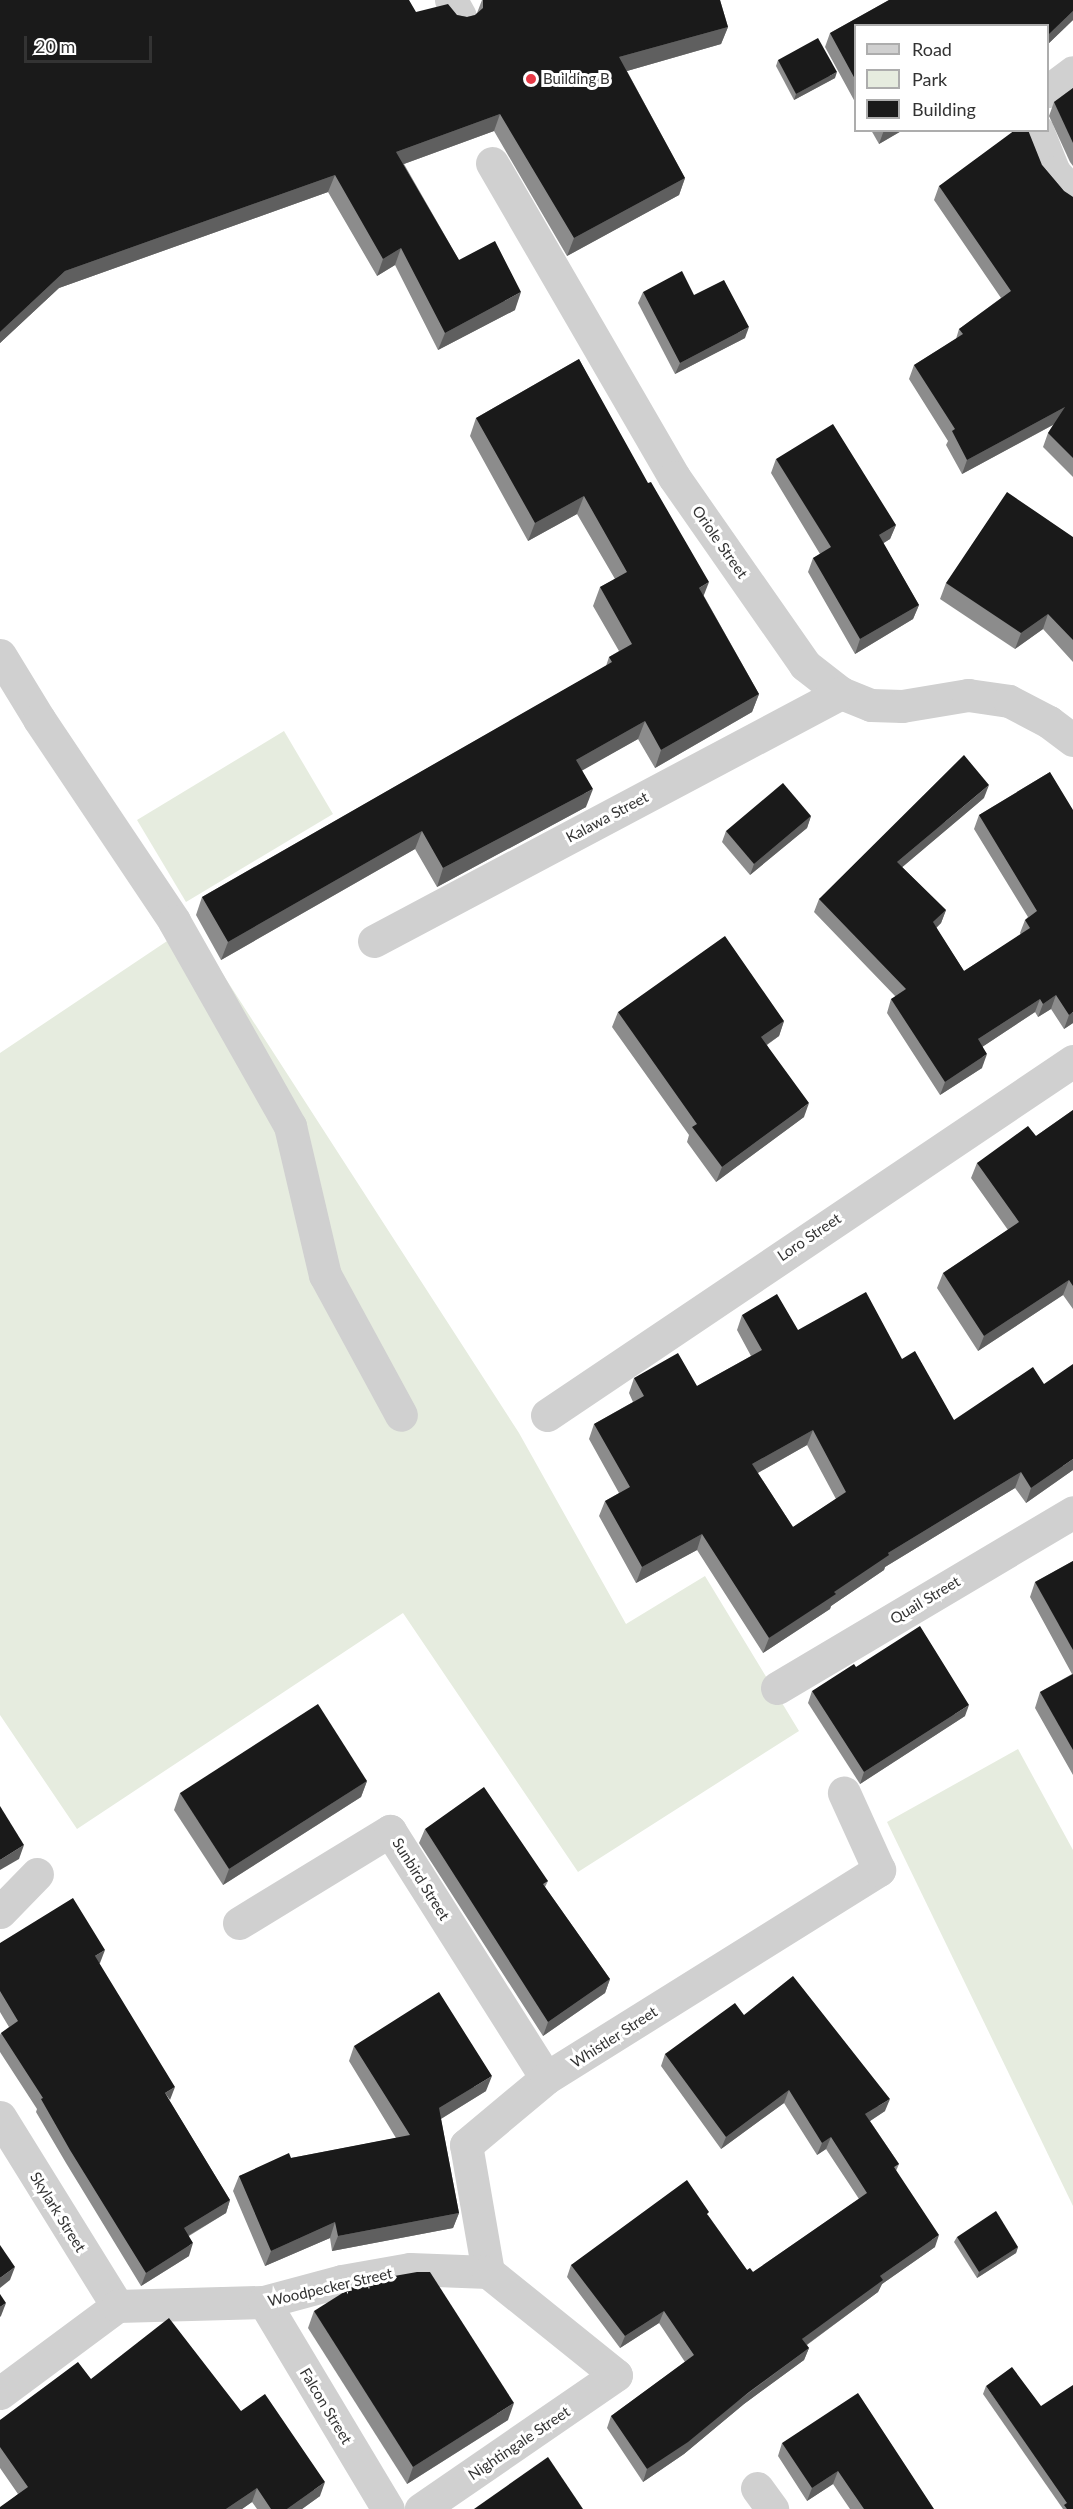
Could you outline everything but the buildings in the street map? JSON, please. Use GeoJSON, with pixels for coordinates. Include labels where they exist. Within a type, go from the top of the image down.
{"type":"FeatureCollection","features":[{"type":"Feature","properties":{"kind":"street"},"geometry":{"type":"LineString","coordinates":[[1049,90],[1073,72]]}},
{"type":"Feature","properties":{"kind":"street"},"geometry":{"type":"LineString","coordinates":[[1038,132],[1054,171],[1073,193]]}},
{"type":"Feature","properties":{"kind":"street","name":"Oriole Street"},"geometry":{"type":"LineString","coordinates":[[492,163],[674,477],[805,665],[841,693],[871,705],[902,706],[968,695],[1009,701],[1049,722],[1073,740]]}},
{"type":"Feature","properties":{"kind":"street"},"geometry":{"type":"LineString","coordinates":[[0,655],[39,719],[174,921],[290,1126],[325,1275],[401,1415]]}},
{"type":"Feature","properties":{"kind":"street","name":"Kalawa Street"},"geometry":{"type":"LineString","coordinates":[[374,941],[841,693]]}},
{"type":"Feature","properties":{"kind":"street","name":"Loro Street"},"geometry":{"type":"LineString","coordinates":[[547,1415],[1073,1061]]}},
{"type":"Feature","properties":{"kind":"street","name":"Quail Street"},"geometry":{"type":"LineString","coordinates":[[777,1688],[1073,1512]]}},
{"type":"Feature","properties":{"kind":"street","name":"Whistler Street"},"geometry":{"type":"LineString","coordinates":[[488,2272],[466,2145],[546,2079],[879,1870],[844,1793]]}},
{"type":"Feature","properties":{"kind":"street","name":"Sunbird Street"},"geometry":{"type":"LineString","coordinates":[[239,1923],[390,1830],[546,2079]]}},
{"type":"Feature","properties":{"kind":"street"},"geometry":{"type":"LineString","coordinates":[[0,1912],[38,1874]]}},
{"type":"Feature","properties":{"kind":"street","name":"Skylark Street"},"geometry":{"type":"LineString","coordinates":[[0,2117],[117,2306]]}},
{"type":"Feature","properties":{"kind":"street","name":"Woodpecker Street"},"geometry":{"type":"LineString","coordinates":[[117,2306],[264,2302],[342,2282],[410,2269],[488,2272]]}},
{"type":"Feature","properties":{"kind":"street","name":"Nightingale Street"},"geometry":{"type":"LineString","coordinates":[[422,2509],[616,2375],[488,2272]]}},
{"type":"Feature","properties":{"kind":"street","name":"Falcon Street"},"geometry":{"type":"LineString","coordinates":[[264,2302],[388,2509]]}},
{"type":"Feature","properties":{"kind":"street"},"geometry":{"type":"LineString","coordinates":[[0,2393],[117,2306]]}},
{"type":"Feature","properties":{"kind":"green space"},"geometry":{"type":"Polygon","coordinates":[[[284,731],[333,814],[186,902],[137,820],[284,731]]]}},
{"type":"Feature","properties":{"kind":"green space"},"geometry":{"type":"Polygon","coordinates":[[[191,925],[519,1433],[626,1624],[705,1576],[799,1731],[578,1872],[403,1613],[77,1829],[0,1715],[0,1053],[191,925]]]}},
{"type":"Feature","properties":{"kind":"green space"},"geometry":{"type":"Polygon","coordinates":[[[1018,1749],[1073,1850],[1073,2206],[887,1822],[1018,1749]]]}},
{"type":"Feature","properties":{"kind":"place","name":"Building B"},"geometry":{"type":"Point","coordinates":[531,79]}}]}
